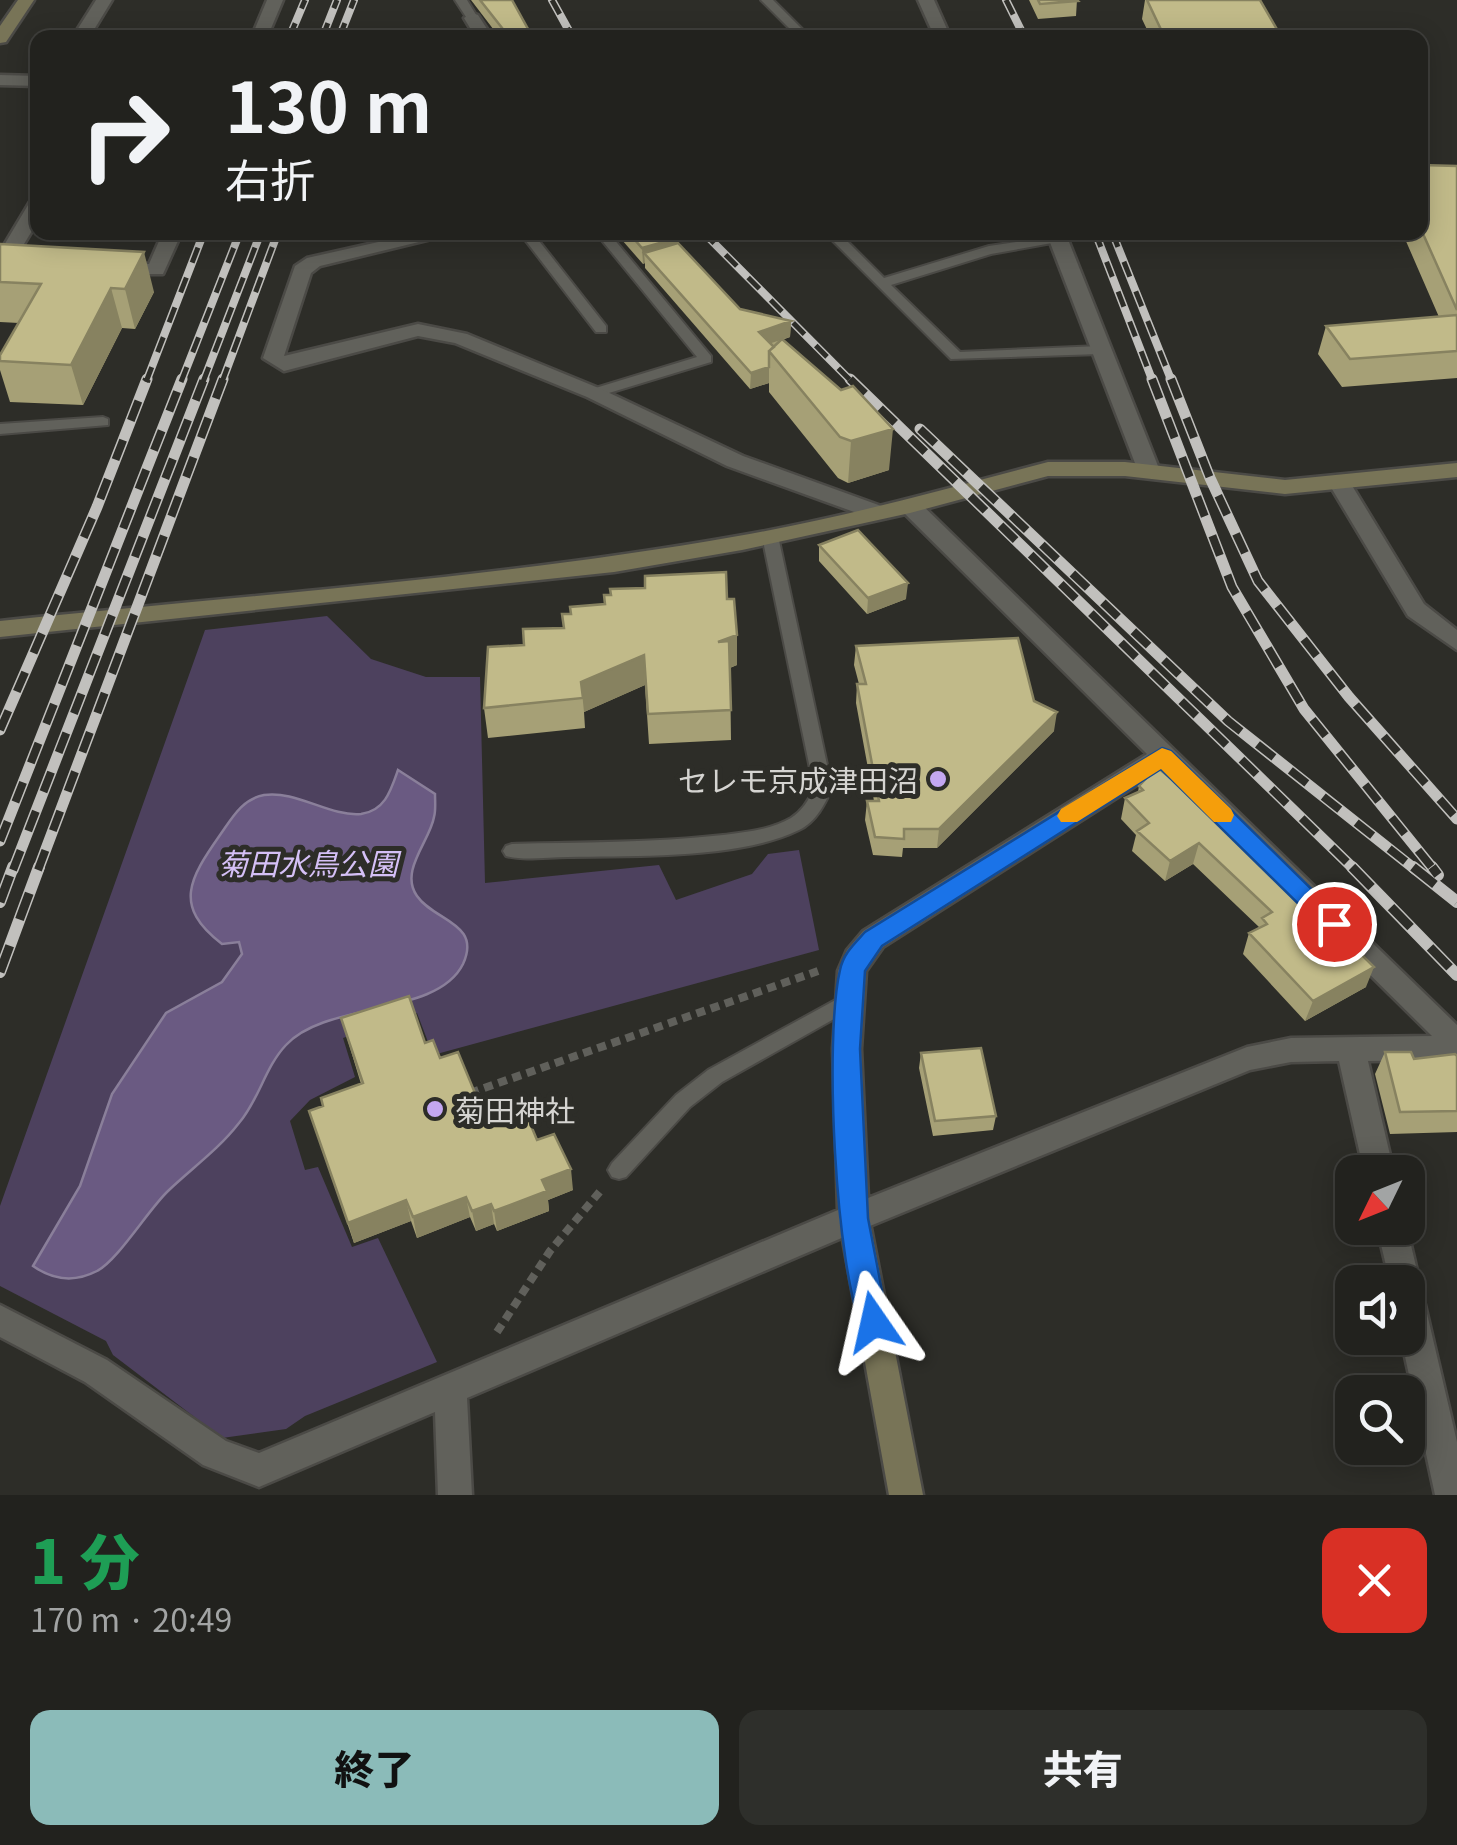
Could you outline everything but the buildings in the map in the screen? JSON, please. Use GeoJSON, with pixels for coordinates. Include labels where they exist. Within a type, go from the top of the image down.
{"type":"FeatureCollection","features":[{"type":"Feature","properties":{"kind":"street"},"geometry":{"type":"LineString","coordinates":[[0,38],[26,0]]}},
{"type":"Feature","properties":{"kind":"street"},"geometry":{"type":"LineString","coordinates":[[85,30],[104,0]]}},
{"type":"Feature","properties":{"kind":"street"},"geometry":{"type":"LineString","coordinates":[[262,30],[275,0],[267,0]]}},
{"type":"Feature","properties":{"kind":"street"},"geometry":{"type":"LineString","coordinates":[[926,0],[940,30]]}},
{"type":"Feature","properties":{"kind":"street"},"geometry":{"type":"LineString","coordinates":[[472,18],[480,30]]}},
{"type":"Feature","properties":{"kind":"street"},"geometry":{"type":"LineString","coordinates":[[0,80],[30,81]]}},
{"type":"Feature","properties":{"kind":"street"},"geometry":{"type":"LineString","coordinates":[[9,263],[30,220]]}},
{"type":"Feature","properties":{"kind":"street"},"geometry":{"type":"LineString","coordinates":[[99,267],[156,270],[169,240]]}},
{"type":"Feature","properties":{"kind":"street"},"geometry":{"type":"LineString","coordinates":[[414,240],[314,262],[302,270],[273,358],[284,365],[418,330],[460,338],[594,393],[735,461],[876,512]]}},
{"type":"Feature","properties":{"kind":"street"},"geometry":{"type":"LineString","coordinates":[[1058,240],[1149,471]]}},
{"type":"Feature","properties":{"kind":"street"},"geometry":{"type":"LineString","coordinates":[[0,629],[614,564],[910,506],[1028,472],[1149,471],[1285,488],[1457,470]]}},
{"type":"Feature","properties":{"kind":"street"},"geometry":{"type":"LineString","coordinates":[[1340,484],[1416,610],[1457,642]]}},
{"type":"Feature","properties":{"kind":"street"},"geometry":{"type":"LineString","coordinates":[[910,506],[1457,1045]]}},
{"type":"Feature","properties":{"kind":"street"},"geometry":{"type":"LineString","coordinates":[[906,1495],[854,1218],[847,1049],[857,958],[874,939],[1162,757]]}},
{"type":"Feature","properties":{"kind":"street"},"geometry":{"type":"LineString","coordinates":[[0,1320],[96,1371],[216,1453],[259,1470],[854,1218],[1248,1059],[1291,1050],[1457,1045]]}},
{"type":"Feature","properties":{"kind":"street"},"geometry":{"type":"LineString","coordinates":[[1354,1049],[1353,1065],[1374,1155]]}},
{"type":"Feature","properties":{"kind":"street"},"geometry":{"type":"LineString","coordinates":[[1425,1344],[1446,1405],[1452,1495]]}},
{"type":"Feature","properties":{"kind":"street"},"geometry":{"type":"LineString","coordinates":[[455,1495],[457,1386]]}},
{"type":"Feature","properties":{"kind":"lane"},"geometry":{"type":"LineString","coordinates":[[461,0],[472,18]]}},
{"type":"Feature","properties":{"kind":"lane"},"geometry":{"type":"LineString","coordinates":[[767,0],[798,30]]}},
{"type":"Feature","properties":{"kind":"lane"},"geometry":{"type":"LineString","coordinates":[[531,240],[601,329]]}},
{"type":"Feature","properties":{"kind":"lane"},"geometry":{"type":"LineString","coordinates":[[594,393],[706,359],[609,240]]}},
{"type":"Feature","properties":{"kind":"lane"},"geometry":{"type":"LineString","coordinates":[[838,240],[956,356],[1100,350]]}},
{"type":"Feature","properties":{"kind":"lane"},"geometry":{"type":"LineString","coordinates":[[882,283],[1034,240]]}},
{"type":"Feature","properties":{"kind":"lane"},"geometry":{"type":"LineString","coordinates":[[0,429],[103,422]]}},
{"type":"Feature","properties":{"kind":"lane"},"geometry":{"type":"LineString","coordinates":[[512,852],[754,840],[794,826],[815,806],[823,788],[770,536]]}},
{"type":"Feature","properties":{"kind":"lane"},"geometry":{"type":"LineString","coordinates":[[618,1170],[683,1101],[715,1076],[850,1000]]}},
{"type":"Feature","properties":{"kind":"path"},"geometry":{"type":"LineString","coordinates":[[470,1093],[857,958]]}},
{"type":"Feature","properties":{"kind":"path"},"geometry":{"type":"LineString","coordinates":[[457,1386],[550,1251],[618,1170]]}},
{"type":"Feature","properties":{"kind":"green space","name":"菊田水鳥公園"},"geometry":{"type":"Polygon","coordinates":[[[327,616],[371,659],[426,677],[480,677],[485,883],[659,865],[676,900],[752,874],[768,854],[799,850],[819,950],[433,1055],[417,1013],[343,1038],[355,1077],[310,1100],[290,1121],[305,1170],[318,1167],[352,1247],[378,1238],[437,1362],[305,1416],[286,1429],[222,1438],[113,1355],[106,1341],[0,1286],[0,1206],[205,630],[327,616]]]}},
{"type":"Feature","properties":{"kind":"shaded area"},"geometry":{"type":"Polygon","coordinates":[[[398,770],[435,794],[434,817],[413,866],[412,886],[425,904],[461,931],[467,950],[463,964],[450,981],[430,993],[327,1021],[286,1045],[231,1133],[160,1199],[114,1257],[97,1271],[64,1278],[33,1266],[80,1186],[112,1094],[166,1013],[222,982],[242,954],[239,942],[222,944],[206,930],[191,904],[194,878],[233,816],[264,795],[288,796],[349,814],[369,812],[386,798],[398,770]]]}},
{"type":"Feature","properties":{"kind":"railway"},"geometry":{"type":"LineString","coordinates":[[292,30],[305,0]]}},
{"type":"Feature","properties":{"kind":"railway"},"geometry":{"type":"LineString","coordinates":[[325,30],[337,0]]}},
{"type":"Feature","properties":{"kind":"railway"},"geometry":{"type":"LineString","coordinates":[[342,30],[354,0]]}},
{"type":"Feature","properties":{"kind":"railway"},"geometry":{"type":"LineString","coordinates":[[552,0],[569,30]]}},
{"type":"Feature","properties":{"kind":"railway"},"geometry":{"type":"LineString","coordinates":[[1006,0],[1021,30]]}},
{"type":"Feature","properties":{"kind":"railway"},"geometry":{"type":"LineString","coordinates":[[146,382],[201,240]]}},
{"type":"Feature","properties":{"kind":"railway"},"geometry":{"type":"LineString","coordinates":[[181,382],[237,240]]}},
{"type":"Feature","properties":{"kind":"railway"},"geometry":{"type":"LineString","coordinates":[[203,382],[258,240]]}},
{"type":"Feature","properties":{"kind":"railway"},"geometry":{"type":"LineString","coordinates":[[222,382],[275,240]]}},
{"type":"Feature","properties":{"kind":"railway"},"geometry":{"type":"LineString","coordinates":[[711,240],[852,382]]}},
{"type":"Feature","properties":{"kind":"railway"},"geometry":{"type":"LineString","coordinates":[[1098,240],[1153,382]]}},
{"type":"Feature","properties":{"kind":"railway"},"geometry":{"type":"LineString","coordinates":[[1115,240],[1172,382]]}},
{"type":"Feature","properties":{"kind":"railway"},"geometry":{"type":"LineString","coordinates":[[0,730],[97,507],[147,379]]}},
{"type":"Feature","properties":{"kind":"railway"},"geometry":{"type":"LineString","coordinates":[[0,841],[182,379]]}},
{"type":"Feature","properties":{"kind":"railway"},"geometry":{"type":"LineString","coordinates":[[13,870],[204,379]]}},
{"type":"Feature","properties":{"kind":"railway"},"geometry":{"type":"LineString","coordinates":[[38,870],[223,379]]}},
{"type":"Feature","properties":{"kind":"railway"},"geometry":{"type":"LineString","coordinates":[[850,379],[1353,869]]}},
{"type":"Feature","properties":{"kind":"railway"},"geometry":{"type":"LineString","coordinates":[[1152,379],[1232,587],[1304,709],[1434,870]]}},
{"type":"Feature","properties":{"kind":"railway"},"geometry":{"type":"LineString","coordinates":[[1171,379],[1210,478],[1258,581],[1349,697],[1457,819]]}},
{"type":"Feature","properties":{"kind":"railway"},"geometry":{"type":"LineString","coordinates":[[920,429],[1228,721],[1416,870]]}},
{"type":"Feature","properties":{"kind":"railway"},"geometry":{"type":"LineString","coordinates":[[0,902],[13,867]]}},
{"type":"Feature","properties":{"kind":"railway"},"geometry":{"type":"LineString","coordinates":[[0,972],[39,867]]}},
{"type":"Feature","properties":{"kind":"railway"},"geometry":{"type":"LineString","coordinates":[[1413,867],[1457,902]]}},
{"type":"Feature","properties":{"kind":"railway"},"geometry":{"type":"LineString","coordinates":[[1432,867],[1438,875]]}},
{"type":"Feature","properties":{"kind":"railway"},"geometry":{"type":"LineString","coordinates":[[1353,869],[1457,975]]}},
{"type":"Feature","properties":{"kind":"slow traffic"},"geometry":{"type":"LineString","coordinates":[[1069,816],[1162,757],[1223,815]]}},
{"type":"Feature","properties":{"kind":"place","name":"セレモ京成津田沼"},"geometry":{"type":"Point","coordinates":[938,779]}},
{"type":"Feature","properties":{"kind":"place","name":"菊田神社"},"geometry":{"type":"Point","coordinates":[435,1109]}},
{"type":"Feature","properties":{"kind":"route"},"geometry":{"type":"LineString","coordinates":[[874,1322],[854,1218],[847,1049],[852,971],[857,958],[874,939],[1162,757],[1334,924]]}}]}
